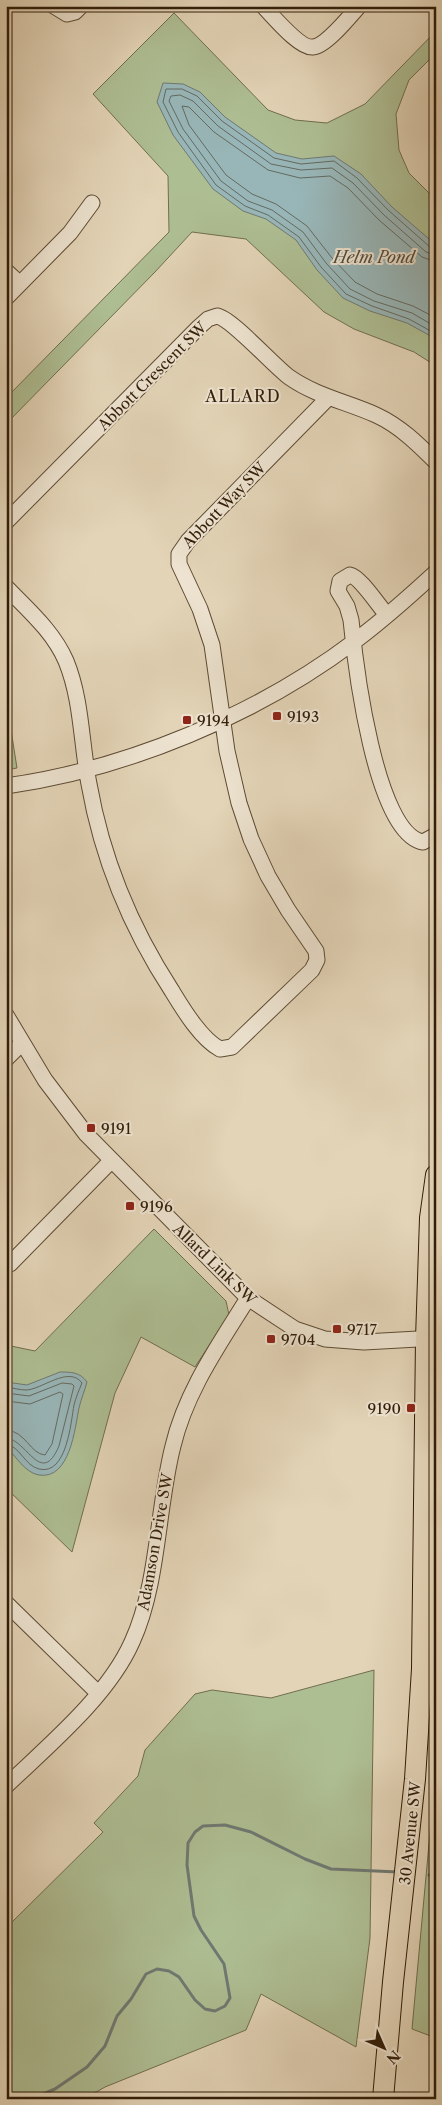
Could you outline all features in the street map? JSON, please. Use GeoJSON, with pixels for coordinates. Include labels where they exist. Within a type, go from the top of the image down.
{"type":"FeatureCollection","features":[{"type":"Feature","properties":{"kind":"main road","name":"30 Avenue SW"},"geometry":{"type":"LineString","coordinates":[[384,2099],[393,1982],[410,1832],[422,1669],[431,1339],[430,1218],[436,1175]]}},
{"type":"Feature","properties":{"kind":"main road","name":"30 Avenue SW"},"geometry":{"type":"LineString","coordinates":[[376,2099],[382,2032],[393,1982]]}},
{"type":"Feature","properties":{"kind":"street"},"geometry":{"type":"LineString","coordinates":[[54,6],[67,14],[75,12],[81,6]]}},
{"type":"Feature","properties":{"kind":"street"},"geometry":{"type":"LineString","coordinates":[[263,6],[297,40],[302,44],[313,47],[329,37],[359,6]]}},
{"type":"Feature","properties":{"kind":"street"},"geometry":{"type":"LineString","coordinates":[[6,298],[70,233],[92,203]]}},
{"type":"Feature","properties":{"kind":"street"},"geometry":{"type":"LineString","coordinates":[[6,271],[20,284]]}},
{"type":"Feature","properties":{"kind":"street","name":"Abbott Crescent SW"},"geometry":{"type":"LineString","coordinates":[[6,522],[199,327],[212,317],[226,319],[280,370],[304,386],[328,398],[388,421],[436,462]]}},
{"type":"Feature","properties":{"kind":"street","name":"Abbott Way SW"},"geometry":{"type":"LineString","coordinates":[[223,719],[212,646],[200,610],[179,564],[179,554],[188,541],[328,398]]}},
{"type":"Feature","properties":{"kind":"street"},"geometry":{"type":"LineString","coordinates":[[6,786],[86,770],[155,747],[223,719],[288,685],[354,642],[436,572]]}},
{"type":"Feature","properties":{"kind":"street"},"geometry":{"type":"LineString","coordinates":[[387,615],[372,599],[359,579],[350,575],[345,577],[338,586],[338,591],[350,612],[373,757],[381,784],[397,817],[412,839],[423,842],[436,835]]}},
{"type":"Feature","properties":{"kind":"street"},"geometry":{"type":"LineString","coordinates":[[6,588],[43,625],[66,661],[78,705],[86,770],[96,818],[123,900],[142,941],[176,997],[207,1038],[220,1049],[232,1048],[312,970],[318,954],[278,894],[251,839],[234,787],[223,719]]}},
{"type":"Feature","properties":{"kind":"street","name":"Allard Link SW"},"geometry":{"type":"LineString","coordinates":[[6,1015],[65,1108],[111,1161],[248,1298],[295,1329],[325,1339],[352,1342],[431,1339]]}},
{"type":"Feature","properties":{"kind":"street"},"geometry":{"type":"LineString","coordinates":[[6,1059],[22,1043]]}},
{"type":"Feature","properties":{"kind":"street"},"geometry":{"type":"LineString","coordinates":[[10,1264],[111,1161]]}},
{"type":"Feature","properties":{"kind":"street","name":"Adamson Drive SW"},"geometry":{"type":"LineString","coordinates":[[6,1786],[98,1693],[123,1659],[140,1623],[149,1586],[169,1461],[182,1415],[198,1379],[248,1298]]}},
{"type":"Feature","properties":{"kind":"street"},"geometry":{"type":"LineString","coordinates":[[6,1603],[98,1693]]}},
{"type":"Feature","properties":{"kind":"green space"},"geometry":{"type":"Polygon","coordinates":[[[174,13],[268,110],[295,120],[327,123],[365,104],[436,31],[436,53],[409,80],[396,114],[399,150],[409,173],[436,200],[436,366],[414,352],[354,329],[324,312],[246,239],[192,232],[6,424],[6,398],[169,232],[168,176],[93,94],[174,13]]]}},
{"type":"Feature","properties":{"kind":"green space"},"geometry":{"type":"Polygon","coordinates":[[[6,698],[17,768],[6,770],[6,698]]]}},
{"type":"Feature","properties":{"kind":"green space"},"geometry":{"type":"Polygon","coordinates":[[[154,1229],[226,1301],[229,1315],[195,1367],[141,1337],[115,1393],[72,1552],[6,1488],[6,1345],[35,1351],[154,1229]]]}},
{"type":"Feature","properties":{"kind":"green space"},"geometry":{"type":"Polygon","coordinates":[[[374,1670],[370,1938],[356,2047],[261,1994],[246,2030],[105,2087],[84,2099],[6,2099],[6,1922],[9,1925],[103,1832],[94,1823],[138,1776],[145,1750],[195,1694],[212,1690],[271,1698],[374,1670]]]}},
{"type":"Feature","properties":{"kind":"green space"},"geometry":{"type":"Polygon","coordinates":[[[436,1820],[436,2038],[412,2029],[431,1822],[436,1820]]]}},
{"type":"Feature","properties":{"kind":"water","name":"Helm Pond"},"geometry":{"type":"Polygon","coordinates":[[[163,83],[183,84],[200,92],[225,117],[276,153],[302,159],[334,156],[361,174],[392,207],[436,245],[436,339],[407,323],[370,311],[343,298],[317,270],[296,240],[266,219],[243,211],[213,189],[173,135],[157,102],[163,83]]]}},
{"type":"Feature","properties":{"kind":"water"},"geometry":{"type":"Polygon","coordinates":[[[60,1372],[78,1374],[87,1382],[73,1439],[64,1461],[58,1469],[49,1474],[34,1474],[25,1468],[6,1447],[6,1382],[27,1385],[60,1372]]]}},
{"type":"Feature","properties":{"kind":"waterway"},"geometry":{"type":"LineString","coordinates":[[31,2099],[55,2089],[87,2067],[105,2046],[117,2016],[131,1999],[146,1974],[157,1969],[169,1971],[179,1977],[195,2000],[205,2009],[215,2011],[225,2006],[230,1998],[224,1964],[194,1916],[187,1865],[188,1843],[195,1832],[203,1826],[225,1825],[251,1832],[305,1859],[331,1869],[398,1872]]}},
{"type":"Feature","properties":{"kind":"waterway"},"geometry":{"type":"LineString","coordinates":[[429,1875],[436,1876]]}},
{"type":"Feature","properties":{"kind":"place","name":"9193"},"geometry":{"type":"Point","coordinates":[277,716]}},
{"type":"Feature","properties":{"kind":"place","name":"9194"},"geometry":{"type":"Point","coordinates":[187,720]}},
{"type":"Feature","properties":{"kind":"place","name":"9191"},"geometry":{"type":"Point","coordinates":[91,1128]}},
{"type":"Feature","properties":{"kind":"place","name":"9196"},"geometry":{"type":"Point","coordinates":[130,1206]}},
{"type":"Feature","properties":{"kind":"place","name":"9717"},"geometry":{"type":"Point","coordinates":[337,1329]}},
{"type":"Feature","properties":{"kind":"place","name":"9704"},"geometry":{"type":"Point","coordinates":[271,1339]}},
{"type":"Feature","properties":{"kind":"place","name":"9190"},"geometry":{"type":"Point","coordinates":[411,1408]}},
{"type":"Feature","properties":{"kind":"district","name":"ALLARD"},"geometry":{"type":"Point","coordinates":[243,396]}}]}
